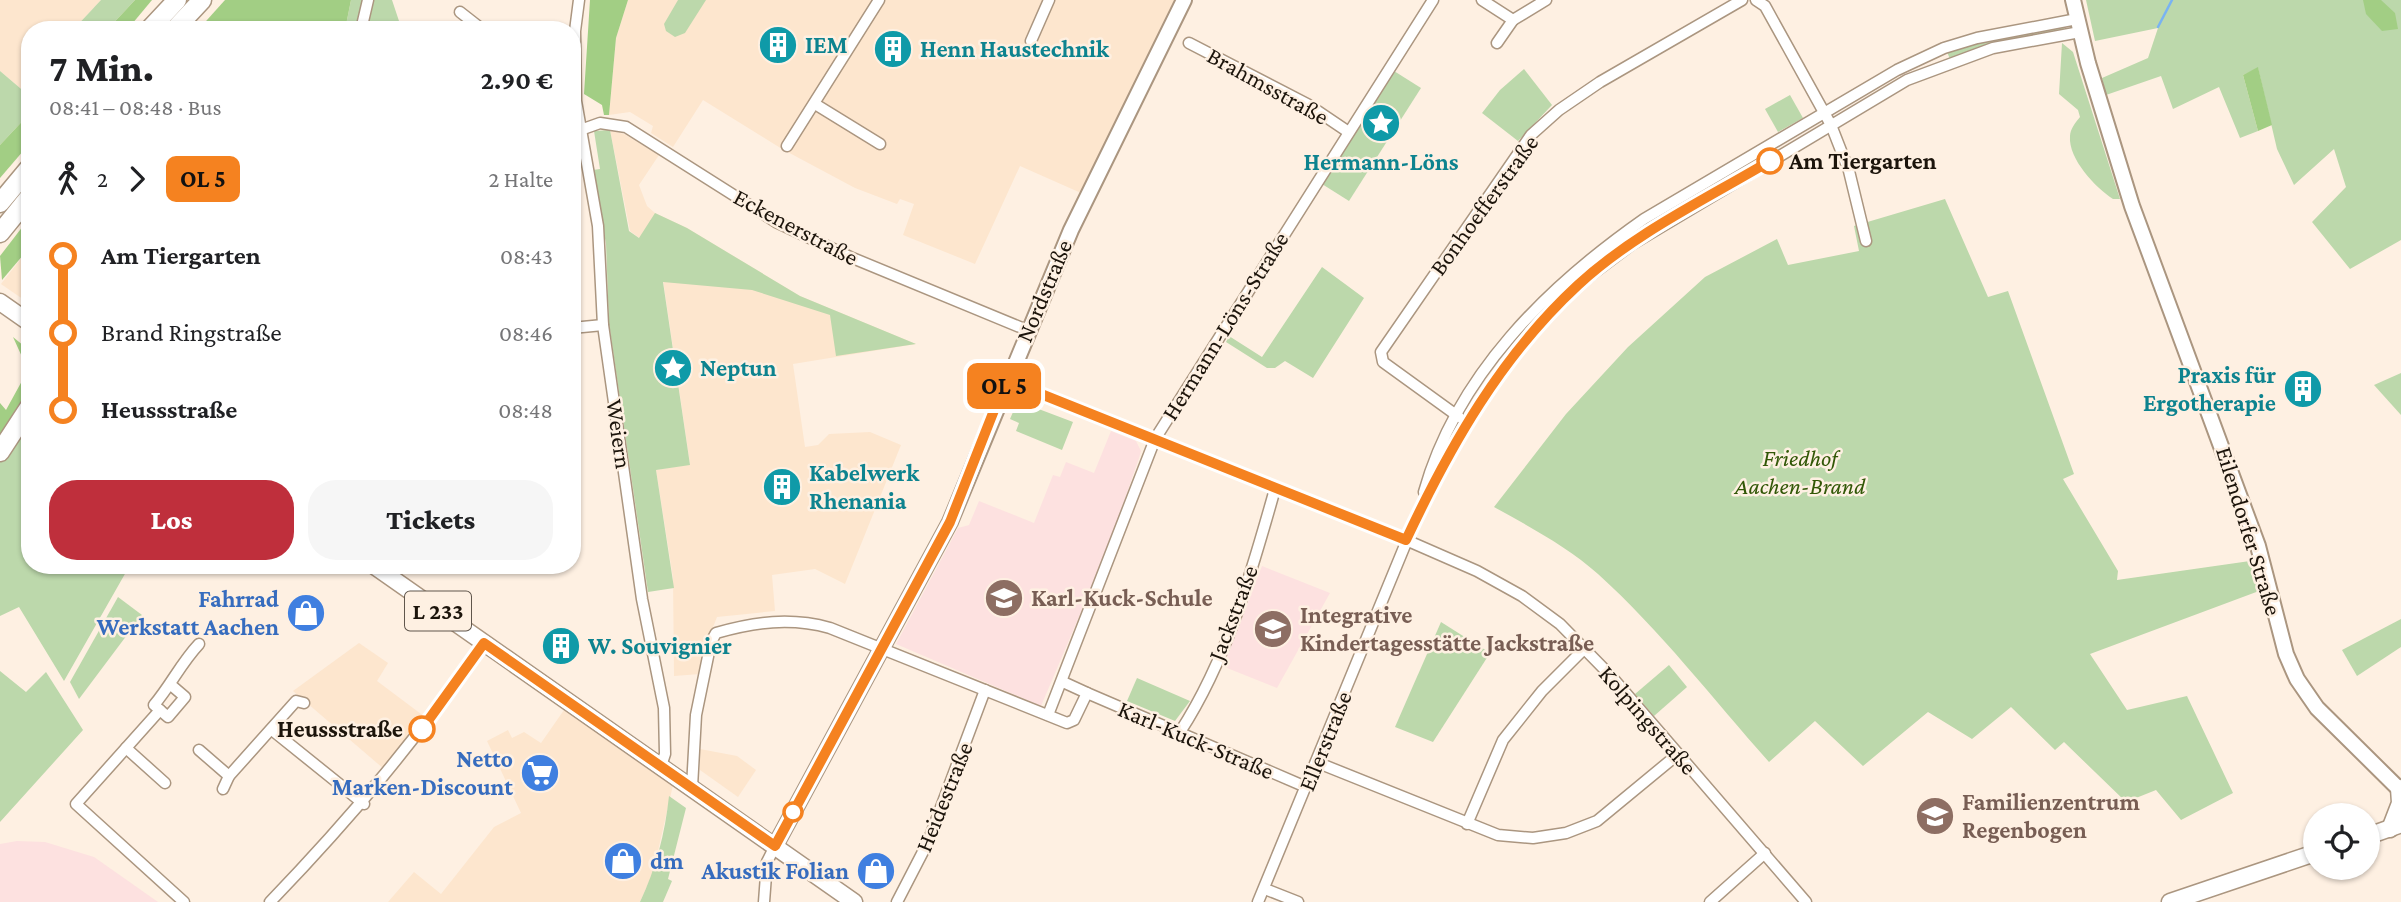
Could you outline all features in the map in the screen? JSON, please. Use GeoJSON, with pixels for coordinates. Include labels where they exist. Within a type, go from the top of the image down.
{"type":"FeatureCollection","features":[{"type":"Feature","properties":{"kind":"highway"},"geometry":{"type":"LineString","coordinates":[[157,21],[177,0]]}},
{"type":"Feature","properties":{"kind":"highway"},"geometry":{"type":"LineString","coordinates":[[182,21],[202,0]]}},
{"type":"Feature","properties":{"kind":"highway"},"geometry":{"type":"LineString","coordinates":[[0,202],[21,178]]}},
{"type":"Feature","properties":{"kind":"highway"},"geometry":{"type":"LineString","coordinates":[[0,233],[21,207]]}},
{"type":"Feature","properties":{"kind":"highway"},"geometry":{"type":"LineString","coordinates":[[0,452],[21,422]]}},
{"type":"Feature","properties":{"kind":"main road"},"geometry":{"type":"LineString","coordinates":[[0,302],[21,317]]}},
{"type":"Feature","properties":{"kind":"main road","name":"L 233"},"geometry":{"type":"LineString","coordinates":[[386,574],[855,902]]}},
{"type":"Feature","properties":{"kind":"main road"},"geometry":{"type":"LineString","coordinates":[[2395,827],[2400,789]]}},
{"type":"Feature","properties":{"kind":"main road"},"geometry":{"type":"LineString","coordinates":[[2170,902],[2303,857]]}},
{"type":"Feature","properties":{"kind":"street"},"geometry":{"type":"LineString","coordinates":[[363,21],[368,0]]}},
{"type":"Feature","properties":{"kind":"street","name":"Weiern"},"geometry":{"type":"LineString","coordinates":[[576,21],[579,0]]}},
{"type":"Feature","properties":{"kind":"street"},"geometry":{"type":"LineString","coordinates":[[787,146],[879,0]]}},
{"type":"Feature","properties":{"kind":"street"},"geometry":{"type":"LineString","coordinates":[[1031,41],[1049,0]]}},
{"type":"Feature","properties":{"kind":"street","name":"Nordstraße"},"geometry":{"type":"LineString","coordinates":[[775,846],[950,522],[1006,380],[1070,230],[1184,0]]}},
{"type":"Feature","properties":{"kind":"street","name":"Hermann-Löns-Straße"},"geometry":{"type":"LineString","coordinates":[[1048,715],[1063,682],[1154,439],[1347,131],[1433,0]]}},
{"type":"Feature","properties":{"kind":"street"},"geometry":{"type":"LineString","coordinates":[[1482,0],[1513,20]]}},
{"type":"Feature","properties":{"kind":"street"},"geometry":{"type":"LineString","coordinates":[[1497,43],[1513,20],[1546,0]]}},
{"type":"Feature","properties":{"kind":"street","name":"Bonhoefferstraße"},"geometry":{"type":"LineString","coordinates":[[1467,423],[1383,362],[1381,352],[1531,135],[1559,110],[1600,82],[1742,0]]}},
{"type":"Feature","properties":{"kind":"street"},"geometry":{"type":"LineString","coordinates":[[1756,0],[1765,6],[1831,125],[1849,171],[1866,242]]}},
{"type":"Feature","properties":{"kind":"street","name":"Eilendorfer Straße"},"geometry":{"type":"LineString","coordinates":[[2073,0],[2132,206],[2258,546],[2286,653],[2297,679],[2317,708],[2400,789]]}},
{"type":"Feature","properties":{"kind":"street"},"geometry":{"type":"LineString","coordinates":[[460,12],[472,21]]}},
{"type":"Feature","properties":{"kind":"street"},"geometry":{"type":"LineString","coordinates":[[1417,516],[1445,432],[1488,364],[1525,319],[1569,275],[1602,249],[1644,219],[1897,69],[1944,48],[2079,25]]}},
{"type":"Feature","properties":{"kind":"street"},"geometry":{"type":"LineString","coordinates":[[1417,516],[1467,423],[1502,370],[1537,326],[1579,284],[1611,259],[1907,80],[1962,58],[2079,25]]}},
{"type":"Feature","properties":{"kind":"street","name":"Brahmsstraße"},"geometry":{"type":"LineString","coordinates":[[1189,43],[1307,104],[1347,131]]}},
{"type":"Feature","properties":{"kind":"street"},"geometry":{"type":"LineString","coordinates":[[815,104],[880,144]]}},
{"type":"Feature","properties":{"kind":"street","name":"Eckenerstraße"},"geometry":{"type":"LineString","coordinates":[[581,129],[600,123],[626,127],[776,222],[850,257],[1027,330]]}},
{"type":"Feature","properties":{"kind":"street","name":"Weiern"},"geometry":{"type":"LineString","coordinates":[[581,154],[601,251],[603,325],[642,599],[664,708],[665,754],[661,766]]}},
{"type":"Feature","properties":{"kind":"street"},"geometry":{"type":"LineString","coordinates":[[1602,249],[1611,259]]}},
{"type":"Feature","properties":{"kind":"street"},"geometry":{"type":"LineString","coordinates":[[581,327],[603,325]]}},
{"type":"Feature","properties":{"kind":"street","name":"Kolpingstraße"},"geometry":{"type":"LineString","coordinates":[[1006,380],[1406,540],[1477,571],[1522,596],[1585,648],[1806,902]]}},
{"type":"Feature","properties":{"kind":"street","name":"Jackstraße"},"geometry":{"type":"LineString","coordinates":[[1180,732],[1195,708],[1241,600],[1275,489]]}},
{"type":"Feature","properties":{"kind":"street","name":"Ellerstraße"},"geometry":{"type":"LineString","coordinates":[[1258,902],[1417,516]]}},
{"type":"Feature","properties":{"kind":"street","name":"Karl-Kuck-Straße"},"geometry":{"type":"LineString","coordinates":[[692,787],[696,715],[711,642],[716,633],[767,622],[806,621],[882,648],[1071,723],[1087,693]]}},
{"type":"Feature","properties":{"kind":"street"},"geometry":{"type":"LineString","coordinates":[[271,902],[363,804],[430,720],[484,643]]}},
{"type":"Feature","properties":{"kind":"street"},"geometry":{"type":"LineString","coordinates":[[172,685],[185,697],[168,717],[154,705],[172,685],[181,663],[200,645]]}},
{"type":"Feature","properties":{"kind":"street"},"geometry":{"type":"LineString","coordinates":[[1467,824],[1503,740],[1542,691],[1585,648]]}},
{"type":"Feature","properties":{"kind":"street","name":"Karl-Kuck-Straße"},"geometry":{"type":"LineString","coordinates":[[1063,682],[1306,787]]}},
{"type":"Feature","properties":{"kind":"street","name":"Heidestraße"},"geometry":{"type":"LineString","coordinates":[[897,902],[928,842],[985,690]]}},
{"type":"Feature","properties":{"kind":"street"},"geometry":{"type":"LineString","coordinates":[[223,789],[229,776],[296,701],[304,703]]}},
{"type":"Feature","properties":{"kind":"street"},"geometry":{"type":"LineString","coordinates":[[160,709],[76,804],[184,902]]}},
{"type":"Feature","properties":{"kind":"street"},"geometry":{"type":"LineString","coordinates":[[272,730],[363,804]]}},
{"type":"Feature","properties":{"kind":"street"},"geometry":{"type":"LineString","coordinates":[[126,748],[165,783]]}},
{"type":"Feature","properties":{"kind":"street"},"geometry":{"type":"LineString","coordinates":[[200,750],[229,776]]}},
{"type":"Feature","properties":{"kind":"street"},"geometry":{"type":"LineString","coordinates":[[1316,762],[1467,824],[1498,835],[1518,838],[1566,833],[1598,821],[1677,755]]}},
{"type":"Feature","properties":{"kind":"street"},"geometry":{"type":"LineString","coordinates":[[764,902],[767,862],[775,846]]}},
{"type":"Feature","properties":{"kind":"street"},"geometry":{"type":"LineString","coordinates":[[1710,902],[1765,853]]}},
{"type":"Feature","properties":{"kind":"street"},"geometry":{"type":"LineString","coordinates":[[1265,889],[1298,902]]}},
{"type":"Feature","properties":{"kind":"shaded area"},"geometry":{"type":"Polygon","coordinates":[[[0,0],[101,0],[81,21],[21,21],[21,89],[0,71],[0,0]]]}},
{"type":"Feature","properties":{"kind":"shaded area"},"geometry":{"type":"Polygon","coordinates":[[[628,0],[1175,0],[1081,193],[1020,166],[975,264],[903,235],[914,204],[900,199],[897,204],[855,188],[782,149],[703,100],[673,147],[651,133],[653,126],[630,112],[609,115],[616,38],[628,0]]]}},
{"type":"Feature","properties":{"kind":"shaded area"},"geometry":{"type":"Polygon","coordinates":[[[610,130],[624,134],[659,155],[639,185],[647,206],[655,213],[687,228],[800,296],[916,344],[793,364],[805,447],[818,445],[829,434],[870,432],[901,445],[845,584],[815,569],[772,575],[775,611],[717,617],[701,658],[700,674],[674,676],[673,578],[656,470],[690,464],[659,253],[630,231],[610,130]]]}},
{"type":"Feature","properties":{"kind":"shaded area"},"geometry":{"type":"Polygon","coordinates":[[[21,258],[21,298],[1,284],[21,258]]]}},
{"type":"Feature","properties":{"kind":"shaded area","name":"Karl-Kuck-Schule"},"geometry":{"type":"Polygon","coordinates":[[[1111,431],[1136,441],[1141,451],[1107,551],[1041,706],[896,644],[958,528],[969,525],[979,501],[1034,523],[1053,475],[1060,477],[1066,462],[1094,473],[1111,431]]]}},
{"type":"Feature","properties":{"kind":"shaded area","name":"Integrative Kindertagesstätte Jackstraße"},"geometry":{"type":"Polygon","coordinates":[[[1262,566],[1330,593],[1277,688],[1222,666],[1262,566]]]}},
{"type":"Feature","properties":{"kind":"shaded area"},"geometry":{"type":"Polygon","coordinates":[[[359,643],[388,663],[377,681],[425,717],[384,769],[293,691],[359,643]]]}},
{"type":"Feature","properties":{"kind":"shaded area"},"geometry":{"type":"Polygon","coordinates":[[[564,710],[673,785],[653,873],[640,902],[388,902],[414,872],[441,894],[494,827],[521,813],[487,741],[508,730],[512,738],[524,732],[541,743],[564,710]]]}},
{"type":"Feature","properties":{"kind":"shaded area"},"geometry":{"type":"Polygon","coordinates":[[[700,749],[737,756],[756,770],[738,797],[700,770],[700,749]]]}},
{"type":"Feature","properties":{"kind":"shaded area"},"geometry":{"type":"Polygon","coordinates":[[[17,841],[45,842],[94,857],[158,902],[0,902],[0,844],[17,841]]]}},
{"type":"Feature","properties":{"kind":"green space"},"geometry":{"type":"Polygon","coordinates":[[[101,0],[135,0],[115,21],[81,21],[101,0]]]}},
{"type":"Feature","properties":{"kind":"green space"},"geometry":{"type":"Polygon","coordinates":[[[135,0],[152,0],[134,21],[115,21],[135,0]]]}},
{"type":"Feature","properties":{"kind":"green space"},"geometry":{"type":"Polygon","coordinates":[[[225,0],[351,0],[347,21],[206,21],[225,0]]]}},
{"type":"Feature","properties":{"kind":"green space"},"geometry":{"type":"Polygon","coordinates":[[[351,0],[392,0],[399,21],[347,21],[351,0]]]}},
{"type":"Feature","properties":{"kind":"green space"},"geometry":{"type":"Polygon","coordinates":[[[590,0],[628,0],[616,38],[609,115],[604,115],[602,105],[584,94],[590,0]]]}},
{"type":"Feature","properties":{"kind":"green space"},"geometry":{"type":"Polygon","coordinates":[[[678,0],[706,0],[685,33],[675,37],[666,31],[664,24],[678,0]]]}},
{"type":"Feature","properties":{"kind":"green space"},"geometry":{"type":"Polygon","coordinates":[[[2086,0],[2401,0],[2401,240],[2350,269],[2312,222],[2346,187],[2334,149],[2294,185],[2277,149],[2258,68],[2243,75],[2258,131],[2240,138],[2219,87],[2173,109],[2161,76],[2106,95],[2102,78],[2148,58],[2158,28],[2095,41],[2086,0]]]}},
{"type":"Feature","properties":{"kind":"green space"},"geometry":{"type":"Polygon","coordinates":[[[2363,0],[2381,0],[2395,13],[2398,29],[2382,31],[2366,14],[2363,0]]]}},
{"type":"Feature","properties":{"kind":"green space"},"geometry":{"type":"Polygon","coordinates":[[[2063,26],[2064,29],[1998,42],[1950,59],[1947,52],[1975,43],[2063,26]]]}},
{"type":"Feature","properties":{"kind":"green space"},"geometry":{"type":"Polygon","coordinates":[[[2062,43],[2073,52],[2120,199],[2113,199],[2099,188],[2084,172],[2073,154],[2070,133],[2080,117],[2078,110],[2059,94],[2062,43]]]}},
{"type":"Feature","properties":{"kind":"green space"},"geometry":{"type":"Polygon","coordinates":[[[2258,67],[2272,125],[2258,131],[2243,75],[2258,67]]]}},
{"type":"Feature","properties":{"kind":"green space"},"geometry":{"type":"Polygon","coordinates":[[[1524,69],[1552,105],[1518,141],[1482,113],[1500,90],[1524,69]]]}},
{"type":"Feature","properties":{"kind":"green space"},"geometry":{"type":"Polygon","coordinates":[[[0,71],[21,89],[21,123],[0,145],[0,71]]]}},
{"type":"Feature","properties":{"kind":"green space"},"geometry":{"type":"Polygon","coordinates":[[[1394,71],[1421,88],[1349,201],[1322,184],[1394,71]]]}},
{"type":"Feature","properties":{"kind":"green space"},"geometry":{"type":"Polygon","coordinates":[[[1790,95],[1803,118],[1778,132],[1765,109],[1790,95]]]}},
{"type":"Feature","properties":{"kind":"green space"},"geometry":{"type":"Polygon","coordinates":[[[21,123],[21,154],[0,178],[0,145],[21,123]]]}},
{"type":"Feature","properties":{"kind":"green space"},"geometry":{"type":"Polygon","coordinates":[[[610,130],[629,231],[639,238],[655,213],[687,228],[800,296],[916,344],[836,356],[830,315],[752,290],[663,282],[690,465],[656,470],[674,588],[648,592],[609,323],[606,244],[593,170],[600,169],[594,131],[610,130]]]}},
{"type":"Feature","properties":{"kind":"green space","name":"Friedhof Aachen-Brand"},"geometry":{"type":"Polygon","coordinates":[[[1945,199],[1988,297],[2008,291],[2074,474],[2063,479],[2118,571],[2117,580],[2250,561],[2259,591],[2090,654],[2127,710],[2187,696],[2233,793],[2181,820],[2156,790],[2126,802],[2064,742],[2055,750],[2011,707],[1972,739],[1928,712],[1863,766],[1815,721],[1769,762],[1665,641],[1598,574],[1561,546],[1494,507],[1566,414],[1628,347],[1705,277],[1777,239],[1788,265],[1859,251],[1854,226],[1945,199]]]}},
{"type":"Feature","properties":{"kind":"green space"},"geometry":{"type":"Polygon","coordinates":[[[21,229],[21,258],[2,280],[0,256],[21,229]]]}},
{"type":"Feature","properties":{"kind":"green space"},"geometry":{"type":"Polygon","coordinates":[[[1322,267],[1364,298],[1313,378],[1285,361],[1275,368],[1267,368],[1226,342],[1229,336],[1262,357],[1322,267]]]}},
{"type":"Feature","properties":{"kind":"green space"},"geometry":{"type":"Polygon","coordinates":[[[13,337],[21,344],[21,355],[13,337]]]}},
{"type":"Feature","properties":{"kind":"green space"},"geometry":{"type":"Polygon","coordinates":[[[2401,373],[2401,415],[2374,385],[2401,373]]]}},
{"type":"Feature","properties":{"kind":"green space"},"geometry":{"type":"Polygon","coordinates":[[[21,383],[21,408],[0,438],[0,403],[6,410],[21,383]]]}},
{"type":"Feature","properties":{"kind":"green space"},"geometry":{"type":"Polygon","coordinates":[[[1018,393],[1032,398],[1036,408],[1073,422],[1062,450],[1016,431],[1019,423],[1010,419],[1016,405],[1007,407],[1013,395],[1018,393]]]}},
{"type":"Feature","properties":{"kind":"green space"},"geometry":{"type":"Polygon","coordinates":[[[21,436],[21,574],[125,574],[64,681],[19,607],[0,616],[0,462],[21,436]]]}},
{"type":"Feature","properties":{"kind":"green space"},"geometry":{"type":"Polygon","coordinates":[[[118,597],[142,615],[79,699],[70,682],[118,597]]]}},
{"type":"Feature","properties":{"kind":"green space"},"geometry":{"type":"Polygon","coordinates":[[[2401,619],[2401,647],[2357,676],[2342,650],[2401,619]]]}},
{"type":"Feature","properties":{"kind":"green space"},"geometry":{"type":"Polygon","coordinates":[[[1441,622],[1490,653],[1433,742],[1395,727],[1441,622]]]}},
{"type":"Feature","properties":{"kind":"green space"},"geometry":{"type":"Polygon","coordinates":[[[1669,665],[1687,687],[1654,716],[1635,694],[1669,665]]]}},
{"type":"Feature","properties":{"kind":"green space"},"geometry":{"type":"Polygon","coordinates":[[[0,671],[26,692],[46,672],[83,730],[0,822],[0,671]]]}},
{"type":"Feature","properties":{"kind":"green space"},"geometry":{"type":"Polygon","coordinates":[[[1137,678],[1190,701],[1175,721],[1127,701],[1137,678]]]}},
{"type":"Feature","properties":{"kind":"green space"},"geometry":{"type":"Polygon","coordinates":[[[669,796],[686,808],[668,879],[672,881],[663,902],[640,902],[659,850],[669,796]]]}},
{"type":"Feature","properties":{"kind":"waterway"},"geometry":{"type":"LineString","coordinates":[[2158,27],[2172,0]]}},
{"type":"Feature","properties":{"kind":"bus line"},"geometry":{"type":"LineString","coordinates":[[422,729],[484,643],[775,846],[950,522],[1006,380],[1406,540],[1443,464],[1467,423],[1502,370],[1537,326],[1579,284],[1630,245],[1770,161]]}},
{"type":"Feature","properties":{"kind":"place","name":"IEM"},"geometry":{"type":"Point","coordinates":[778,45]}},
{"type":"Feature","properties":{"kind":"place","name":"Henn Haustechnik"},"geometry":{"type":"Point","coordinates":[893,49]}},
{"type":"Feature","properties":{"kind":"place","name":"Hermann-Löns"},"geometry":{"type":"Point","coordinates":[1381,123]}},
{"type":"Feature","properties":{"kind":"place","name":"Am Tiergarten"},"geometry":{"type":"Point","coordinates":[1770,161]}},
{"type":"Feature","properties":{"kind":"place","name":"Neptun"},"geometry":{"type":"Point","coordinates":[673,368]}},
{"type":"Feature","properties":{"kind":"place","name":"Praxis für Ergotherapie"},"geometry":{"type":"Point","coordinates":[2303,389]}},
{"type":"Feature","properties":{"kind":"place","name":"Kabelwerk Rhenania"},"geometry":{"type":"Point","coordinates":[782,487]}},
{"type":"Feature","properties":{"kind":"place","name":"Karl-Kuck-Schule"},"geometry":{"type":"Point","coordinates":[1004,598]}},
{"type":"Feature","properties":{"kind":"place","name":"Fahrrad Werkstatt Aachen"},"geometry":{"type":"Point","coordinates":[306,613]}},
{"type":"Feature","properties":{"kind":"place","name":"Integrative Kindertagesstätte Jackstraße"},"geometry":{"type":"Point","coordinates":[1273,629]}},
{"type":"Feature","properties":{"kind":"place","name":"W. Souvignier"},"geometry":{"type":"Point","coordinates":[561,646]}},
{"type":"Feature","properties":{"kind":"place","name":"Heussstraße"},"geometry":{"type":"Point","coordinates":[422,729]}},
{"type":"Feature","properties":{"kind":"place","name":"Netto Marken-Discount"},"geometry":{"type":"Point","coordinates":[540,773]}},
{"type":"Feature","properties":{"kind":"place","name":"Familienzentrum Regenbogen"},"geometry":{"type":"Point","coordinates":[1935,816]}},
{"type":"Feature","properties":{"kind":"place","name":"dm"},"geometry":{"type":"Point","coordinates":[623,861]}},
{"type":"Feature","properties":{"kind":"place","name":"Akustik Folian"},"geometry":{"type":"Point","coordinates":[876,871]}}]}
